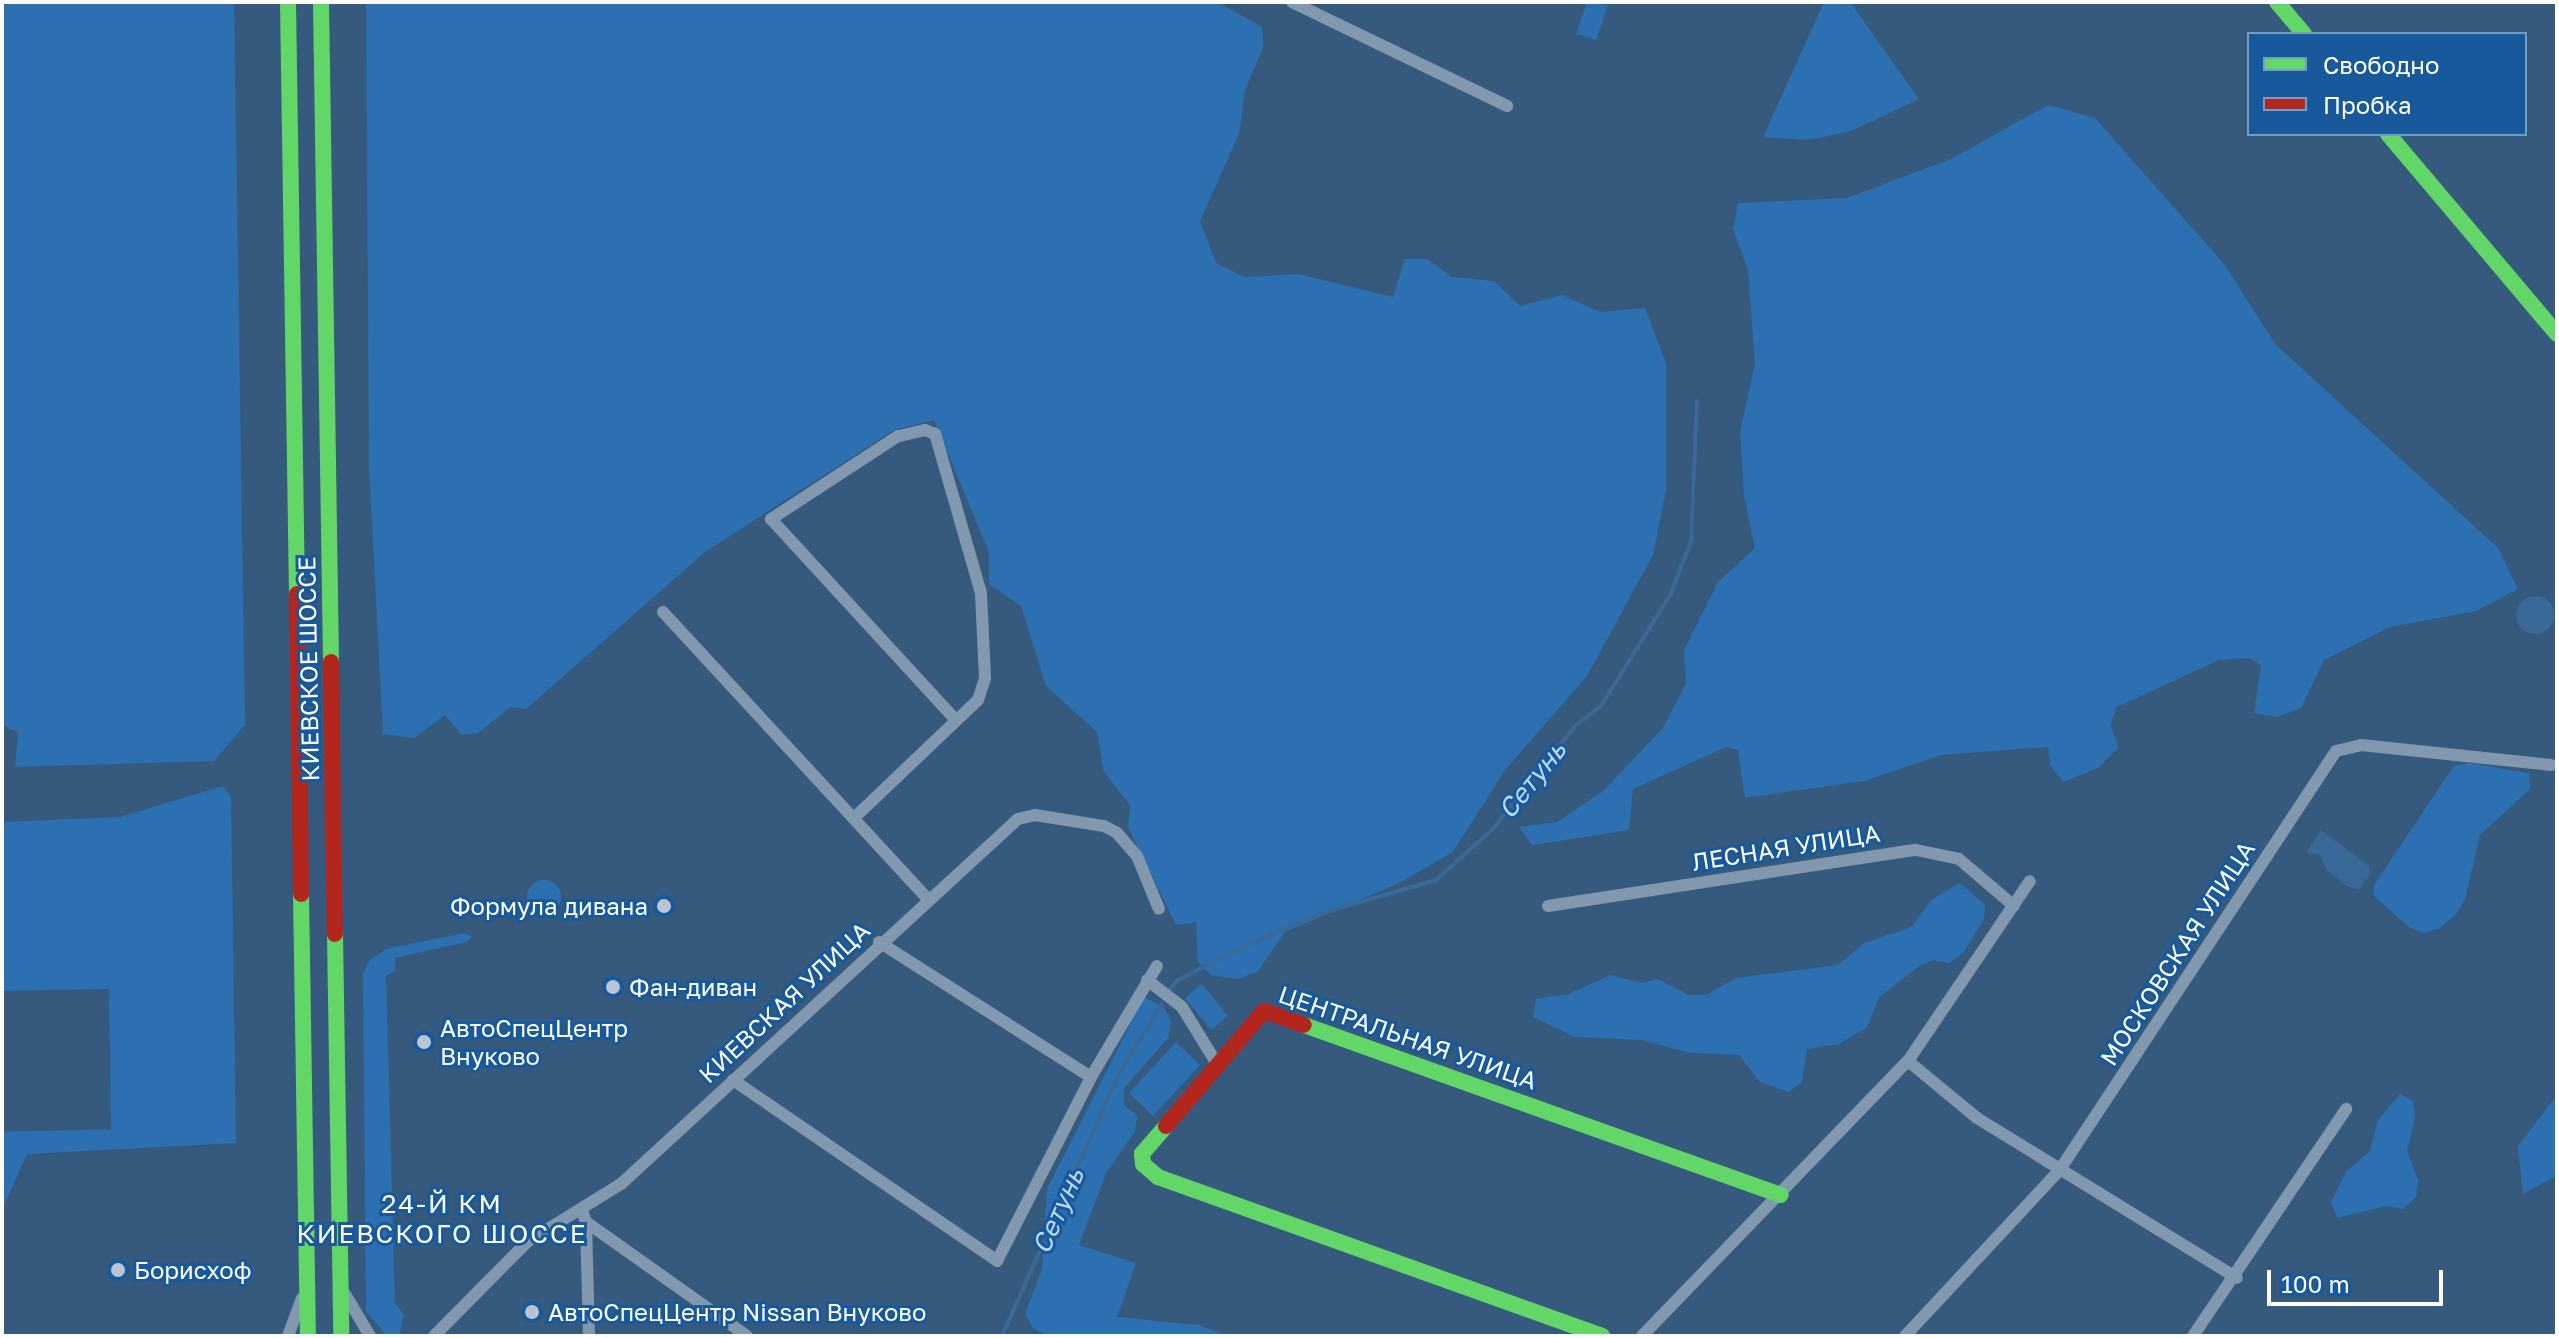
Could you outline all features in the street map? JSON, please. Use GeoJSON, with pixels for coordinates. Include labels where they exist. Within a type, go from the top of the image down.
{"type":"FeatureCollection","features":[{"type":"Feature","properties":{"kind":"main road","name":"КИЕВСКОЕ ШОССЕ"},"geometry":{"type":"LineString","coordinates":[[288,2],[308,1336]]}},
{"type":"Feature","properties":{"kind":"main road","name":"КИЕВСКОЕ ШОССЕ"},"geometry":{"type":"LineString","coordinates":[[321,2],[341,1336]]}},
{"type":"Feature","properties":{"kind":"main road"},"geometry":{"type":"LineString","coordinates":[[2277,2],[2302,32]]}},
{"type":"Feature","properties":{"kind":"main road"},"geometry":{"type":"LineString","coordinates":[[2390,136],[2557,334]]}},
{"type":"Feature","properties":{"kind":"main road","name":"ЦЕНТРАЛЬНАЯ УЛИЦА"},"geometry":{"type":"LineString","coordinates":[[1602,1336],[1148,1171],[1142,1154],[1148,1143],[1259,1013],[1268,1011],[1781,1195]]}},
{"type":"Feature","properties":{"kind":"street"},"geometry":{"type":"LineString","coordinates":[[1292,2],[1507,106]]}},
{"type":"Feature","properties":{"kind":"street"},"geometry":{"type":"LineString","coordinates":[[854,818],[978,700],[985,678],[987,636],[981,593],[935,434],[925,430],[898,436],[771,519],[956,720]]}},
{"type":"Feature","properties":{"kind":"street"},"geometry":{"type":"LineString","coordinates":[[663,612],[928,899]]}},
{"type":"Feature","properties":{"kind":"street","name":"МОСКОВСКАЯ УЛИЦА"},"geometry":{"type":"LineString","coordinates":[[1905,1336],[2059,1171],[2336,751],[2361,745],[2551,765]]}},
{"type":"Feature","properties":{"kind":"street","name":"КИЕВСКАЯ УЛИЦА"},"geometry":{"type":"LineString","coordinates":[[439,1335],[527,1242],[584,1216],[1005,829],[1035,815],[1104,826],[1117,833],[1137,856],[1159,909]]}},
{"type":"Feature","properties":{"kind":"street","name":"ЛЕСНАЯ УЛИЦА"},"geometry":{"type":"LineString","coordinates":[[1548,906],[1916,850],[1959,859],[2014,906]]}},
{"type":"Feature","properties":{"kind":"street"},"geometry":{"type":"LineString","coordinates":[[1642,1336],[1908,1061],[2030,881]]}},
{"type":"Feature","properties":{"kind":"street"},"geometry":{"type":"LineString","coordinates":[[879,942],[1091,1077]]}},
{"type":"Feature","properties":{"kind":"street"},"geometry":{"type":"LineString","coordinates":[[733,1080],[997,1261],[1091,1077],[1157,966]]}},
{"type":"Feature","properties":{"kind":"street"},"geometry":{"type":"LineString","coordinates":[[1147,980],[1182,1007],[1217,1064]]}},
{"type":"Feature","properties":{"kind":"street"},"geometry":{"type":"LineString","coordinates":[[1908,1061],[1977,1118],[2237,1278]]}},
{"type":"Feature","properties":{"kind":"street"},"geometry":{"type":"LineString","coordinates":[[2193,1336],[2237,1278],[2346,1109]]}},
{"type":"Feature","properties":{"kind":"street"},"geometry":{"type":"LineString","coordinates":[[584,1216],[589,1336]]}},
{"type":"Feature","properties":{"kind":"street"},"geometry":{"type":"LineString","coordinates":[[584,1216],[747,1336]]}},
{"type":"Feature","properties":{"kind":"street"},"geometry":{"type":"LineString","coordinates":[[340,1281],[370,1336]]}},
{"type":"Feature","properties":{"kind":"street"},"geometry":{"type":"LineString","coordinates":[[288,1336],[308,1284]]}},
{"type":"Feature","properties":{"kind":"shaded area"},"geometry":{"type":"Polygon","coordinates":[[[2,2],[234,2],[245,725],[214,761],[15,767],[18,732],[2,725],[2,2]]]}},
{"type":"Feature","properties":{"kind":"shaded area"},"geometry":{"type":"Polygon","coordinates":[[[366,2],[1217,2],[1262,27],[1263,48],[1245,90],[1239,134],[1200,221],[1216,263],[1244,277],[1298,274],[1393,297],[1405,259],[1427,259],[1452,277],[1494,281],[1520,306],[1562,295],[1600,312],[1645,308],[1666,363],[1666,490],[1653,555],[1587,676],[1505,770],[1453,852],[1399,883],[1285,932],[1258,971],[1238,979],[1211,975],[1198,962],[1196,922],[1176,925],[1128,827],[1130,805],[1104,772],[1097,732],[1046,686],[1021,606],[989,584],[989,552],[934,420],[894,430],[705,552],[526,709],[511,707],[478,733],[462,735],[445,715],[414,738],[383,734],[369,464],[366,2]]]}},
{"type":"Feature","properties":{"kind":"shaded area"},"geometry":{"type":"Polygon","coordinates":[[[1587,2],[1608,5],[1596,40],[1576,34],[1587,2]]]}},
{"type":"Feature","properties":{"kind":"shaded area"},"geometry":{"type":"Polygon","coordinates":[[[1824,2],[1850,2],[1919,99],[1849,132],[1807,140],[1763,137],[1824,2]]]}},
{"type":"Feature","properties":{"kind":"shaded area"},"geometry":{"type":"Polygon","coordinates":[[[2048,105],[2095,118],[2225,265],[2275,344],[2498,548],[2518,589],[2476,611],[2390,627],[2324,660],[2301,708],[2277,717],[2254,713],[2261,665],[2249,658],[2219,660],[2117,707],[2110,725],[2119,747],[2098,768],[2063,782],[2050,765],[2048,747],[1941,755],[1864,781],[1745,798],[1738,750],[1726,747],[1633,789],[1629,830],[1532,845],[1519,827],[1557,822],[1603,791],[1663,728],[1686,683],[1684,650],[1718,582],[1755,548],[1744,496],[1740,432],[1755,364],[1748,270],[1733,229],[1738,203],[1847,198],[1951,159],[2048,105]]]}},
{"type":"Feature","properties":{"kind":"shaded area"},"geometry":{"type":"Polygon","coordinates":[[[2535,596],[2548,602],[2554,615],[2548,628],[2535,634],[2522,628],[2516,615],[2522,602],[2535,596]]]}},
{"type":"Feature","properties":{"kind":"shaded area"},"geometry":{"type":"Polygon","coordinates":[[[2469,763],[2529,773],[2530,789],[2480,835],[2465,899],[2456,914],[2440,928],[2424,933],[2409,927],[2374,896],[2374,885],[2454,766],[2469,763]]]}},
{"type":"Feature","properties":{"kind":"shaded area"},"geometry":{"type":"Polygon","coordinates":[[[223,786],[231,797],[236,1143],[27,1154],[2,1210],[2,1132],[111,1129],[109,989],[2,991],[2,822],[120,817],[223,786]]]}},
{"type":"Feature","properties":{"kind":"shaded area"},"geometry":{"type":"Polygon","coordinates":[[[2321,830],[2369,866],[2370,874],[2360,889],[2348,887],[2327,870],[2319,854],[2306,853],[2321,830]]]}},
{"type":"Feature","properties":{"kind":"shaded area"},"geometry":{"type":"Polygon","coordinates":[[[544,880],[556,885],[561,897],[556,909],[544,914],[532,909],[527,897],[532,885],[544,880]]]}},
{"type":"Feature","properties":{"kind":"shaded area"},"geometry":{"type":"Polygon","coordinates":[[[1960,883],[1985,905],[1984,919],[1963,953],[1949,963],[1933,960],[1918,967],[1879,997],[1867,1027],[1839,1044],[1807,1049],[1802,1082],[1788,1092],[1759,1081],[1739,1055],[1690,1053],[1642,1040],[1575,1037],[1533,1017],[1536,999],[1569,994],[1610,975],[1642,983],[1658,979],[1688,995],[1706,995],[1736,978],[1838,965],[1864,943],[1912,927],[1931,900],[1960,883]]]}},
{"type":"Feature","properties":{"kind":"shaded area"},"geometry":{"type":"Polygon","coordinates":[[[465,933],[472,937],[466,942],[395,958],[395,971],[386,976],[395,1303],[404,1314],[399,1336],[387,1336],[366,1311],[363,974],[369,961],[386,949],[465,933]]]}},
{"type":"Feature","properties":{"kind":"shaded area"},"geometry":{"type":"Polygon","coordinates":[[[1202,984],[1228,1016],[1211,1030],[1185,998],[1202,984]]]}},
{"type":"Feature","properties":{"kind":"shaded area"},"geometry":{"type":"Polygon","coordinates":[[[1144,997],[1164,1007],[1171,1022],[1168,1038],[1124,1088],[1124,1105],[1137,1115],[1135,1131],[1106,1173],[1079,1245],[1136,1263],[1117,1317],[1198,1325],[1229,1336],[1048,1336],[1033,1328],[1025,1314],[1042,1269],[1047,1189],[1144,997]]]}},
{"type":"Feature","properties":{"kind":"shaded area"},"geometry":{"type":"Polygon","coordinates":[[[1176,1042],[1200,1065],[1153,1116],[1129,1093],[1176,1042]]]}},
{"type":"Feature","properties":{"kind":"shaded area"},"geometry":{"type":"Polygon","coordinates":[[[2400,1094],[2413,1101],[2415,1118],[2407,1151],[2418,1180],[2416,1197],[2403,1209],[2386,1206],[2337,1218],[2331,1202],[2346,1172],[2370,1151],[2378,1120],[2400,1094]]]}},
{"type":"Feature","properties":{"kind":"shaded area"},"geometry":{"type":"Polygon","coordinates":[[[2557,1095],[2557,1176],[2523,1194],[2518,1146],[2557,1095]]]}},
{"type":"Feature","properties":{"kind":"waterway","name":"Сетунь"},"geometry":{"type":"LineString","coordinates":[[1169,990],[1178,980],[1249,944],[1322,913],[1436,880],[1493,829],[1576,725],[1601,706],[1670,595],[1691,542],[1697,401]]}},
{"type":"Feature","properties":{"kind":"waterway","name":"Сетунь"},"geometry":{"type":"LineString","coordinates":[[1002,1336],[1118,1075],[1162,1004]]}},
{"type":"Feature","properties":{"kind":"traffic: fast"},"geometry":{"type":"LineString","coordinates":[[288,2],[297,594]]}},
{"type":"Feature","properties":{"kind":"traffic: fast"},"geometry":{"type":"LineString","coordinates":[[321,2],[331,662]]}},
{"type":"Feature","properties":{"kind":"traffic: fast"},"geometry":{"type":"LineString","coordinates":[[2277,2],[2302,32]]}},
{"type":"Feature","properties":{"kind":"traffic: fast"},"geometry":{"type":"LineString","coordinates":[[2390,136],[2557,334]]}},
{"type":"Feature","properties":{"kind":"traffic: fast"},"geometry":{"type":"LineString","coordinates":[[301,894],[308,1336]]}},
{"type":"Feature","properties":{"kind":"traffic: fast"},"geometry":{"type":"LineString","coordinates":[[335,934],[341,1336]]}},
{"type":"Feature","properties":{"kind":"traffic: fast"},"geometry":{"type":"LineString","coordinates":[[1304,1025],[1781,1195]]}},
{"type":"Feature","properties":{"kind":"traffic: fast"},"geometry":{"type":"LineString","coordinates":[[1166,1126],[1142,1154],[1143,1164],[1158,1177],[1602,1336]]}},
{"type":"Feature","properties":{"kind":"traffic: jam"},"geometry":{"type":"LineString","coordinates":[[297,594],[301,894]]}},
{"type":"Feature","properties":{"kind":"traffic: jam"},"geometry":{"type":"LineString","coordinates":[[331,662],[335,934]]}},
{"type":"Feature","properties":{"kind":"traffic: jam"},"geometry":{"type":"LineString","coordinates":[[1166,1126],[1264,1011],[1304,1025]]}},
{"type":"Feature","properties":{"kind":"place","name":"Формула дивана"},"geometry":{"type":"Point","coordinates":[664,906]}},
{"type":"Feature","properties":{"kind":"place","name":"Фан-диван"},"geometry":{"type":"Point","coordinates":[613,987]}},
{"type":"Feature","properties":{"kind":"place","name":"АвтоСпецЦентр Внуково"},"geometry":{"type":"Point","coordinates":[424,1042]}},
{"type":"Feature","properties":{"kind":"place","name":"Борисхоф"},"geometry":{"type":"Point","coordinates":[118,1270]}},
{"type":"Feature","properties":{"kind":"place","name":"АвтоСпецЦентр Nissan Внуково"},"geometry":{"type":"Point","coordinates":[532,1312]}},
{"type":"Feature","properties":{"kind":"district","name":"24-Й КМ КИЕВСКОГО ШОССЕ"},"geometry":{"type":"Point","coordinates":[442,1219]}}]}
